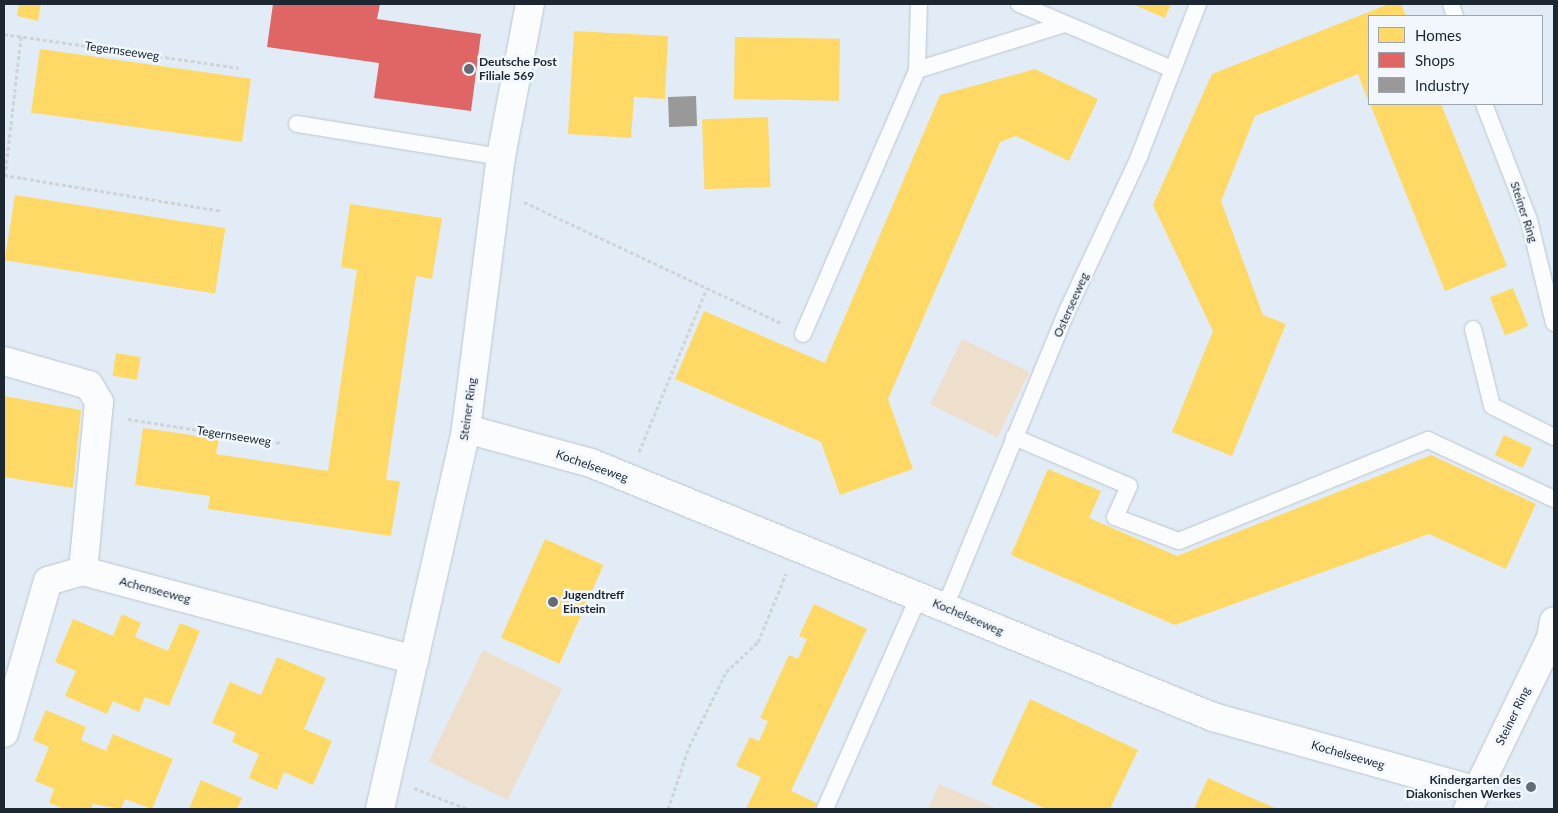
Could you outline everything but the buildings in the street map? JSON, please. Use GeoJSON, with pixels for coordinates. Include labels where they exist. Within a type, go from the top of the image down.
{"type":"FeatureCollection","features":[{"type":"Feature","properties":{"kind":"street","name":"Steiner Ring"},"geometry":{"type":"LineString","coordinates":[[380,809],[466,430],[501,157],[530,4]]}},
{"type":"Feature","properties":{"kind":"street"},"geometry":{"type":"LineString","coordinates":[[4,361],[89,385],[99,402],[83,571],[48,581],[4,733]]}},
{"type":"Feature","properties":{"kind":"street","name":"Kochelseeweg"},"geometry":{"type":"LineString","coordinates":[[466,430],[591,463],[1213,717],[1471,800]]}},
{"type":"Feature","properties":{"kind":"street","name":"Achenseeweg"},"geometry":{"type":"LineString","coordinates":[[83,571],[414,660]]}},
{"type":"Feature","properties":{"kind":"street","name":"Steiner Ring"},"geometry":{"type":"LineString","coordinates":[[1471,800],[1551,638],[1554,620]]}},
{"type":"Feature","properties":{"kind":"lane"},"geometry":{"type":"LineString","coordinates":[[804,334],[917,70],[919,4]]}},
{"type":"Feature","properties":{"kind":"lane"},"geometry":{"type":"LineString","coordinates":[[1019,4],[1170,68]]}},
{"type":"Feature","properties":{"kind":"lane","name":"Osterseeweg"},"geometry":{"type":"LineString","coordinates":[[945,607],[1014,436],[1140,157],[1170,68],[1198,4]]}},
{"type":"Feature","properties":{"kind":"lane"},"geometry":{"type":"LineString","coordinates":[[917,70],[1066,24]]}},
{"type":"Feature","properties":{"kind":"lane","name":"Steiner Ring"},"geometry":{"type":"LineString","coordinates":[[1484,105],[1529,220],[1554,323]]}},
{"type":"Feature","properties":{"kind":"lane"},"geometry":{"type":"LineString","coordinates":[[297,124],[501,157]]}},
{"type":"Feature","properties":{"kind":"lane"},"geometry":{"type":"LineString","coordinates":[[1473,330],[1492,406],[1554,436]]}},
{"type":"Feature","properties":{"kind":"lane"},"geometry":{"type":"LineString","coordinates":[[1014,436],[1129,486],[1115,517],[1179,541],[1428,440],[1554,499]]}},
{"type":"Feature","properties":{"kind":"lane"},"geometry":{"type":"LineString","coordinates":[[825,809],[919,596]]}},
{"type":"Feature","properties":{"kind":"path","name":"Tegernseeweg"},"geometry":{"type":"LineString","coordinates":[[4,34],[240,68]]}},
{"type":"Feature","properties":{"kind":"path"},"geometry":{"type":"LineString","coordinates":[[21,37],[4,176],[222,211]]}},
{"type":"Feature","properties":{"kind":"path"},"geometry":{"type":"LineString","coordinates":[[497,189],[804,334]]}},
{"type":"Feature","properties":{"kind":"path"},"geometry":{"type":"LineString","coordinates":[[629,478],[707,288]]}},
{"type":"Feature","properties":{"kind":"path","name":"Tegernseeweg"},"geometry":{"type":"LineString","coordinates":[[97,414],[282,443]]}},
{"type":"Feature","properties":{"kind":"path"},"geometry":{"type":"LineString","coordinates":[[668,809],[689,747],[726,672],[758,642],[798,546]]}},
{"type":"Feature","properties":{"kind":"path"},"geometry":{"type":"LineString","coordinates":[[386,776],[468,809]]}},
{"type":"Feature","properties":{"kind":"shaded area"},"geometry":{"type":"Polygon","coordinates":[[[962,339],[1029,372],[997,437],[930,405],[962,339]]]}},
{"type":"Feature","properties":{"kind":"shaded area"},"geometry":{"type":"Polygon","coordinates":[[[483,650],[562,689],[508,800],[429,761],[483,650]]]}},
{"type":"Feature","properties":{"kind":"shaded area"},"geometry":{"type":"Polygon","coordinates":[[[939,784],[998,809],[928,809],[939,784]]]}},
{"type":"Feature","properties":{"kind":"place","name":"Deutsche Post Filiale 569"},"geometry":{"type":"Point","coordinates":[469,69]}},
{"type":"Feature","properties":{"kind":"place","name":"Jugendtreff Einstein"},"geometry":{"type":"Point","coordinates":[553,602]}},
{"type":"Feature","properties":{"kind":"place","name":"Kindergarten des Diakonischen Werkes"},"geometry":{"type":"Point","coordinates":[1531,787]}}]}
